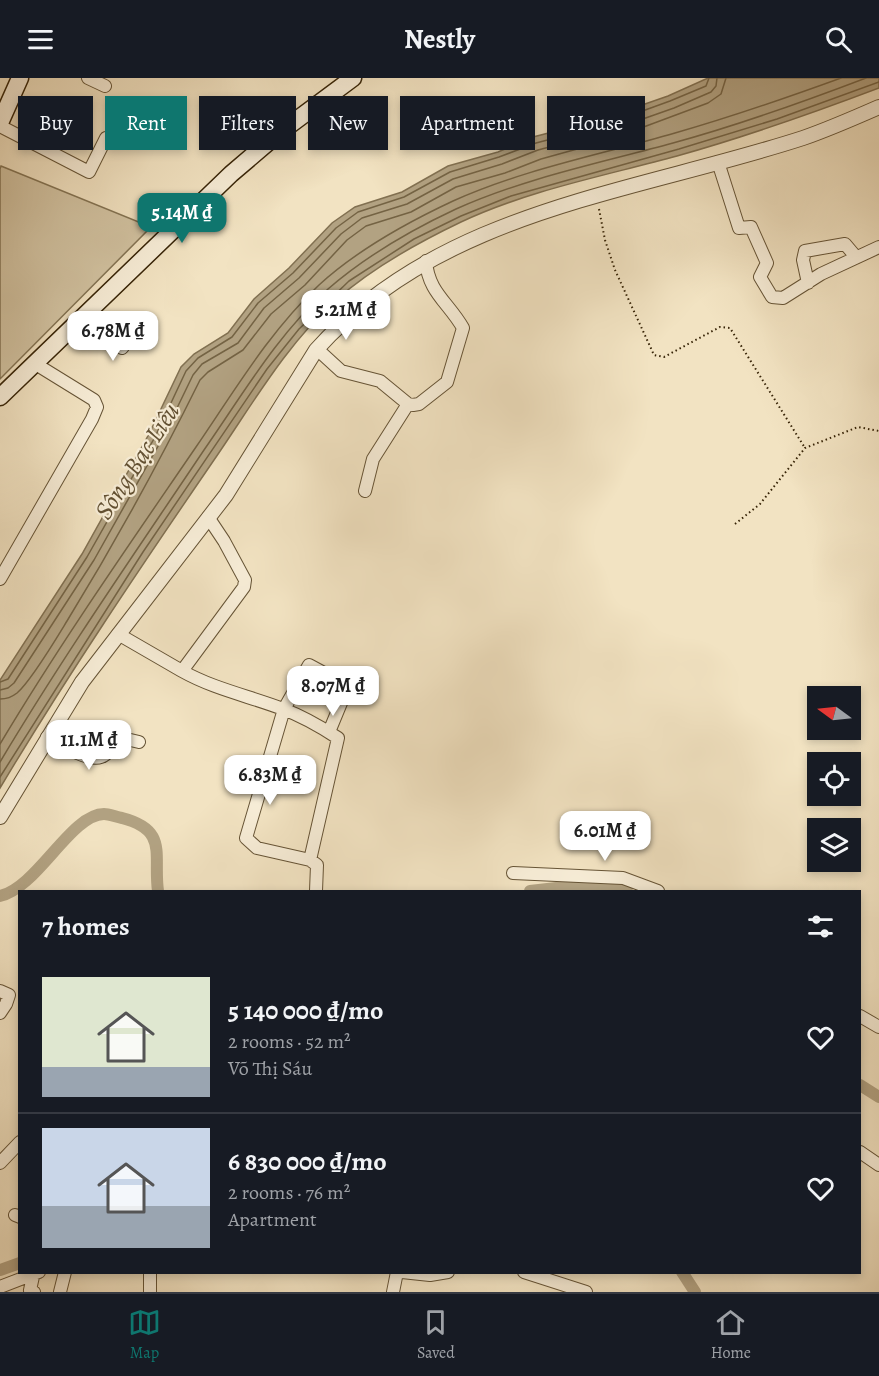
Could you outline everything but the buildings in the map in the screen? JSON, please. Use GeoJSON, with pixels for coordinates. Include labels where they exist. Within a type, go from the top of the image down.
{"type":"FeatureCollection","features":[{"type":"Feature","properties":{"kind":"main road"},"geometry":{"type":"LineString","coordinates":[[0,125],[20,78]]}},
{"type":"Feature","properties":{"kind":"main road"},"geometry":{"type":"LineString","coordinates":[[0,397],[231,174],[279,133],[353,78]]}},
{"type":"Feature","properties":{"kind":"street"},"geometry":{"type":"LineString","coordinates":[[88,78],[105,87]]}},
{"type":"Feature","properties":{"kind":"street"},"geometry":{"type":"LineString","coordinates":[[0,817],[82,682],[208,517],[264,436],[317,349],[331,333],[387,286],[426,261],[533,214],[597,194],[804,138],[879,107]]}},
{"type":"Feature","properties":{"kind":"street"},"geometry":{"type":"LineString","coordinates":[[0,125],[89,172],[105,140]]}},
{"type":"Feature","properties":{"kind":"street"},"geometry":{"type":"LineString","coordinates":[[718,162],[739,228],[751,227],[767,264],[760,277],[771,297],[783,298],[820,274],[879,247]]}},
{"type":"Feature","properties":{"kind":"street"},"geometry":{"type":"LineString","coordinates":[[808,283],[803,260],[804,251],[845,244],[856,257]]}},
{"type":"Feature","properties":{"kind":"street"},"geometry":{"type":"LineString","coordinates":[[317,349],[341,371],[380,381],[408,404],[419,404],[447,382],[463,328],[432,286],[427,276],[426,261]]}},
{"type":"Feature","properties":{"kind":"street"},"geometry":{"type":"LineString","coordinates":[[78,321],[122,348],[139,326]]}},
{"type":"Feature","properties":{"kind":"street"},"geometry":{"type":"LineString","coordinates":[[0,579],[97,407],[94,400],[34,363]]}},
{"type":"Feature","properties":{"kind":"street"},"geometry":{"type":"LineString","coordinates":[[365,491],[373,459],[408,404]]}},
{"type":"Feature","properties":{"kind":"street"},"geometry":{"type":"LineString","coordinates":[[182,670],[244,587],[245,580],[208,517]]}},
{"type":"Feature","properties":{"kind":"street"},"geometry":{"type":"LineString","coordinates":[[118,634],[199,680],[242,697],[284,709],[338,738],[339,743],[310,860]]}},
{"type":"Feature","properties":{"kind":"street"},"geometry":{"type":"LineString","coordinates":[[316,890],[318,867],[310,860],[257,848],[246,838],[284,709],[309,665],[348,686],[329,732]]}},
{"type":"Feature","properties":{"kind":"street"},"geometry":{"type":"LineString","coordinates":[[47,737],[75,752],[97,758],[104,756],[122,738],[139,742]]}},
{"type":"Feature","properties":{"kind":"street"},"geometry":{"type":"LineString","coordinates":[[513,873],[623,878],[655,890]]}},
{"type":"Feature","properties":{"kind":"street"},"geometry":{"type":"LineString","coordinates":[[0,1013],[9,994]]}},
{"type":"Feature","properties":{"kind":"street"},"geometry":{"type":"LineString","coordinates":[[861,1017],[879,1027]]}},
{"type":"Feature","properties":{"kind":"street"},"geometry":{"type":"LineString","coordinates":[[0,1163],[18,1144]]}},
{"type":"Feature","properties":{"kind":"street"},"geometry":{"type":"LineString","coordinates":[[861,1153],[879,1165]]}},
{"type":"Feature","properties":{"kind":"street"},"geometry":{"type":"LineString","coordinates":[[0,1287],[31,1274]]}},
{"type":"Feature","properties":{"kind":"street"},"geometry":{"type":"LineString","coordinates":[[34,1292],[30,1290],[30,1286],[35,1274]]}},
{"type":"Feature","properties":{"kind":"street"},"geometry":{"type":"LineString","coordinates":[[60,1292],[64,1274]]}},
{"type":"Feature","properties":{"kind":"street"},"geometry":{"type":"LineString","coordinates":[[150,1274],[150,1292]]}},
{"type":"Feature","properties":{"kind":"street"},"geometry":{"type":"LineString","coordinates":[[393,1292],[397,1274]]}},
{"type":"Feature","properties":{"kind":"street"},"geometry":{"type":"LineString","coordinates":[[421,1274],[436,1274]]}},
{"type":"Feature","properties":{"kind":"street"},"geometry":{"type":"LineString","coordinates":[[551,1276],[586,1292]]}},
{"type":"Feature","properties":{"kind":"path"},"geometry":{"type":"LineString","coordinates":[[597,194],[604,240],[615,270],[654,355],[664,357],[720,327],[730,328],[805,448]]}},
{"type":"Feature","properties":{"kind":"path"},"geometry":{"type":"LineString","coordinates":[[735,524],[760,504],[805,448],[858,427],[879,431]]}},
{"type":"Feature","properties":{"kind":"shaded area"},"geometry":{"type":"Polygon","coordinates":[[[1,166],[151,227],[0,379],[0,169],[1,166]]]}},
{"type":"Feature","properties":{"kind":"water","name":"Sông Bạc Liêu"},"geometry":{"type":"Polygon","coordinates":[[[708,78],[879,78],[879,88],[728,141],[540,192],[487,211],[412,247],[350,288],[318,318],[270,377],[104,623],[0,788],[0,680],[82,554],[149,434],[181,367],[194,354],[228,333],[254,299],[289,268],[332,223],[355,207],[402,192],[448,166],[503,150],[535,150],[535,136],[547,133],[547,150],[645,150],[645,104],[708,78]]]}},
{"type":"Feature","properties":{"kind":"waterway"},"geometry":{"type":"LineString","coordinates":[[0,896],[14,890],[27,880],[79,826],[92,817],[104,814],[137,823],[147,829],[153,837],[157,855],[158,890]]}},
{"type":"Feature","properties":{"kind":"waterway"},"geometry":{"type":"LineString","coordinates":[[539,890],[591,884],[622,890]]}},
{"type":"Feature","properties":{"kind":"waterway"},"geometry":{"type":"LineString","coordinates":[[861,1086],[879,1097]]}},
{"type":"Feature","properties":{"kind":"waterway"},"geometry":{"type":"LineString","coordinates":[[0,1270],[18,1264]]}},
{"type":"Feature","properties":{"kind":"waterway"},"geometry":{"type":"LineString","coordinates":[[683,1274],[695,1292]]}}]}
